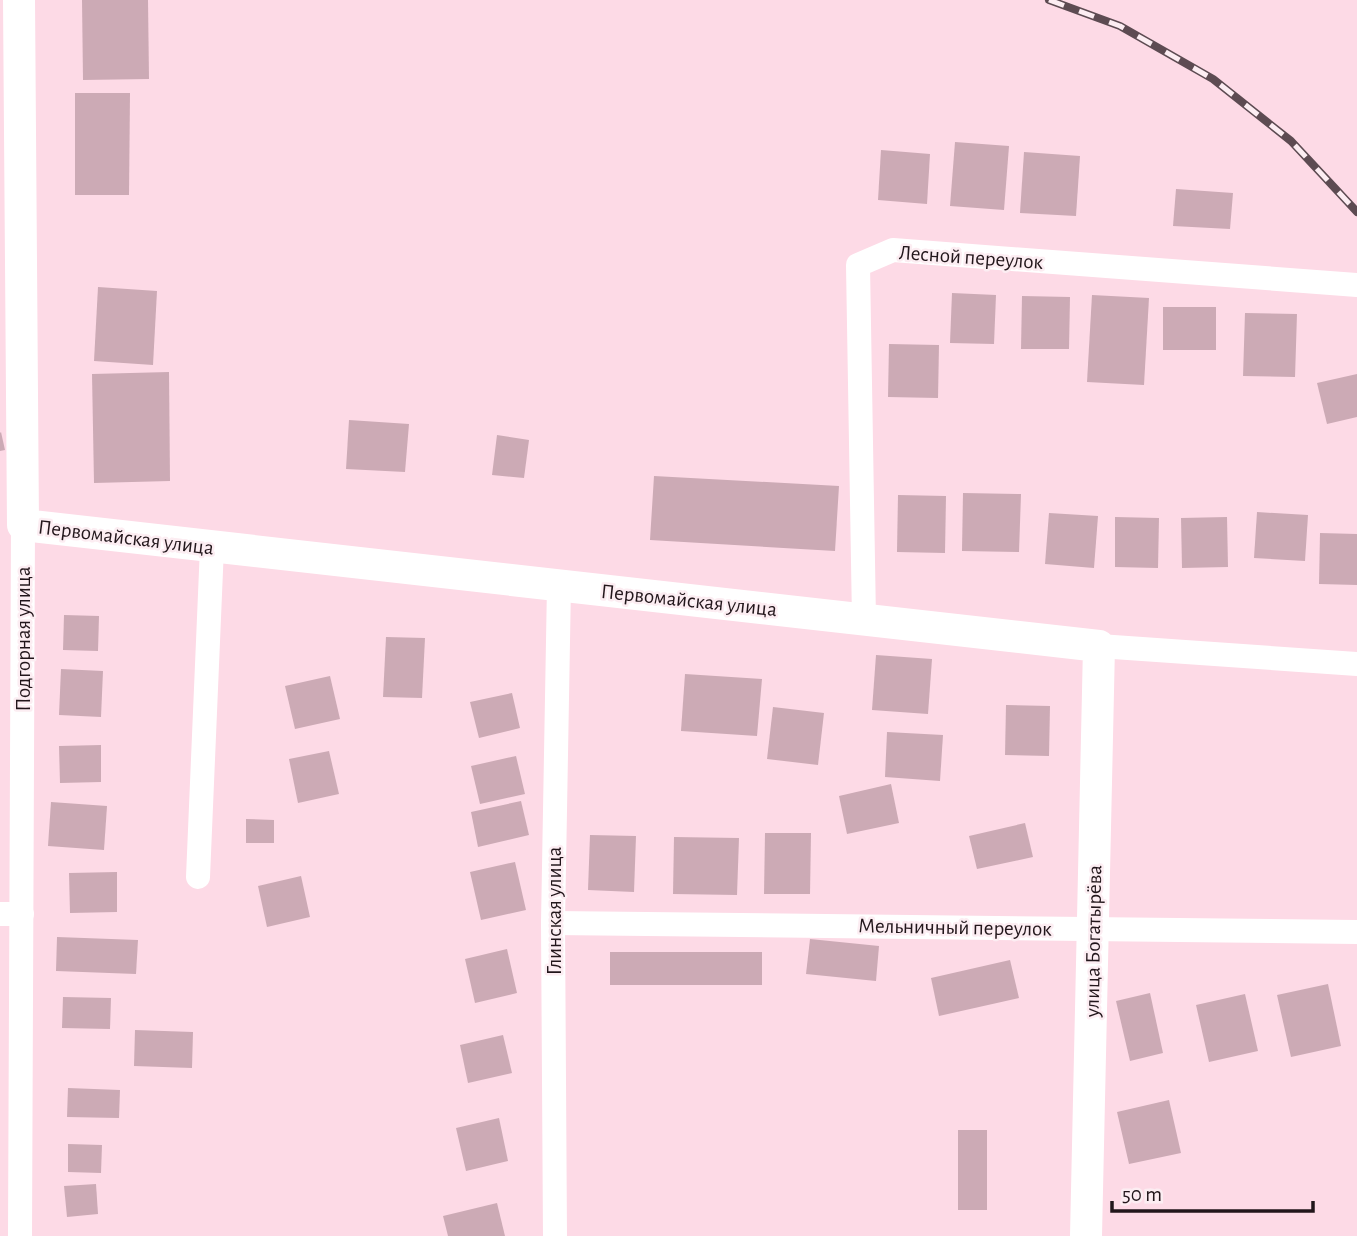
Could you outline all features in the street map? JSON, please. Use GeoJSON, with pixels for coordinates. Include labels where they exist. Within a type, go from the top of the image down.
{"type":"FeatureCollection","features":[{"type":"Feature","properties":{"kind":"street","name":"Подгорная улица"},"geometry":{"type":"LineString","coordinates":[[19,0],[10,255],[23,525],[11,914],[20,1236]]}},
{"type":"Feature","properties":{"kind":"street","name":"Лесной переулок"},"geometry":{"type":"LineString","coordinates":[[863,620],[858,265],[893,250],[1357,285]]}},
{"type":"Feature","properties":{"kind":"street","name":"Первомайская улица"},"geometry":{"type":"LineString","coordinates":[[23,525],[1099,646],[1357,664]]}},
{"type":"Feature","properties":{"kind":"street"},"geometry":{"type":"LineString","coordinates":[[198,877],[212,547]]}},
{"type":"Feature","properties":{"kind":"street","name":"Глинская улица"},"geometry":{"type":"LineString","coordinates":[[555,1236],[553,923],[559,585]]}},
{"type":"Feature","properties":{"kind":"street","name":"улица Богатырёва"},"geometry":{"type":"LineString","coordinates":[[1086,1236],[1099,646]]}},
{"type":"Feature","properties":{"kind":"street","name":"Мельничный переулок"},"geometry":{"type":"LineString","coordinates":[[553,923],[1357,932]]}},
{"type":"Feature","properties":{"kind":"building"},"geometry":{"type":"Polygon","coordinates":[[[82,0],[148,0],[149,79],[83,80],[82,0]]]}},
{"type":"Feature","properties":{"kind":"building"},"geometry":{"type":"Polygon","coordinates":[[[75,93],[130,93],[129,195],[75,195],[75,93]]]}},
{"type":"Feature","properties":{"kind":"building"},"geometry":{"type":"Polygon","coordinates":[[[955,142],[1009,146],[1004,210],[950,206],[955,142]]]}},
{"type":"Feature","properties":{"kind":"building"},"geometry":{"type":"Polygon","coordinates":[[[881,150],[930,154],[927,204],[878,200],[881,150]]]}},
{"type":"Feature","properties":{"kind":"building"},"geometry":{"type":"Polygon","coordinates":[[[1024,152],[1080,156],[1076,216],[1020,213],[1024,152]]]}},
{"type":"Feature","properties":{"kind":"building"},"geometry":{"type":"Polygon","coordinates":[[[1176,189],[1233,193],[1230,229],[1173,226],[1176,189]]]}},
{"type":"Feature","properties":{"kind":"building"},"geometry":{"type":"Polygon","coordinates":[[[98,287],[157,291],[153,365],[94,361],[98,287]]]}},
{"type":"Feature","properties":{"kind":"building"},"geometry":{"type":"Polygon","coordinates":[[[952,293],[996,295],[994,344],[950,343],[952,293]]]}},
{"type":"Feature","properties":{"kind":"building"},"geometry":{"type":"Polygon","coordinates":[[[1092,295],[1149,298],[1144,385],[1087,382],[1092,295]]]}},
{"type":"Feature","properties":{"kind":"building"},"geometry":{"type":"Polygon","coordinates":[[[1022,296],[1070,297],[1069,349],[1021,349],[1022,296]]]}},
{"type":"Feature","properties":{"kind":"building"},"geometry":{"type":"Polygon","coordinates":[[[1163,307],[1216,307],[1216,350],[1163,350],[1163,307]]]}},
{"type":"Feature","properties":{"kind":"building"},"geometry":{"type":"Polygon","coordinates":[[[1245,313],[1297,314],[1295,377],[1243,376],[1245,313]]]}},
{"type":"Feature","properties":{"kind":"building"},"geometry":{"type":"Polygon","coordinates":[[[889,344],[939,345],[938,398],[888,397],[889,344]]]}},
{"type":"Feature","properties":{"kind":"building"},"geometry":{"type":"Polygon","coordinates":[[[169,372],[170,481],[94,483],[92,374],[169,372]]]}},
{"type":"Feature","properties":{"kind":"building"},"geometry":{"type":"Polygon","coordinates":[[[1357,374],[1357,417],[1327,424],[1317,383],[1357,374]]]}},
{"type":"Feature","properties":{"kind":"building"},"geometry":{"type":"Polygon","coordinates":[[[349,420],[409,424],[405,472],[346,469],[349,420]]]}},
{"type":"Feature","properties":{"kind":"building"},"geometry":{"type":"Polygon","coordinates":[[[0,433],[5,450],[0,451],[0,433]]]}},
{"type":"Feature","properties":{"kind":"building"},"geometry":{"type":"Polygon","coordinates":[[[497,435],[529,440],[524,478],[492,475],[497,435]]]}},
{"type":"Feature","properties":{"kind":"building"},"geometry":{"type":"Polygon","coordinates":[[[654,476],[839,486],[835,551],[650,540],[654,476]]]}},
{"type":"Feature","properties":{"kind":"building"},"geometry":{"type":"Polygon","coordinates":[[[963,493],[1021,494],[1019,552],[962,551],[963,493]]]}},
{"type":"Feature","properties":{"kind":"building"},"geometry":{"type":"Polygon","coordinates":[[[898,495],[946,496],[945,553],[897,552],[898,495]]]}},
{"type":"Feature","properties":{"kind":"building"},"geometry":{"type":"Polygon","coordinates":[[[1257,512],[1308,515],[1305,561],[1254,558],[1257,512]]]}},
{"type":"Feature","properties":{"kind":"building"},"geometry":{"type":"Polygon","coordinates":[[[1049,513],[1098,516],[1094,568],[1045,564],[1049,513]]]}},
{"type":"Feature","properties":{"kind":"building"},"geometry":{"type":"Polygon","coordinates":[[[1115,517],[1159,518],[1158,568],[1115,567],[1115,517]]]}},
{"type":"Feature","properties":{"kind":"building"},"geometry":{"type":"Polygon","coordinates":[[[1227,517],[1228,567],[1182,568],[1181,518],[1227,517]]]}},
{"type":"Feature","properties":{"kind":"building"},"geometry":{"type":"Polygon","coordinates":[[[1320,533],[1357,534],[1357,585],[1319,584],[1320,533]]]}},
{"type":"Feature","properties":{"kind":"building"},"geometry":{"type":"Polygon","coordinates":[[[64,615],[99,616],[98,651],[63,650],[64,615]]]}},
{"type":"Feature","properties":{"kind":"building"},"geometry":{"type":"Polygon","coordinates":[[[386,637],[425,638],[422,698],[383,697],[386,637]]]}},
{"type":"Feature","properties":{"kind":"building"},"geometry":{"type":"Polygon","coordinates":[[[876,655],[932,659],[928,714],[872,710],[876,655]]]}},
{"type":"Feature","properties":{"kind":"building"},"geometry":{"type":"Polygon","coordinates":[[[61,669],[103,671],[101,717],[59,715],[61,669]]]}},
{"type":"Feature","properties":{"kind":"building"},"geometry":{"type":"Polygon","coordinates":[[[685,674],[762,679],[757,736],[681,731],[685,674]]]}},
{"type":"Feature","properties":{"kind":"building"},"geometry":{"type":"Polygon","coordinates":[[[330,676],[340,719],[295,729],[285,686],[330,676]]]}},
{"type":"Feature","properties":{"kind":"building"},"geometry":{"type":"Polygon","coordinates":[[[512,693],[520,728],[479,738],[470,702],[512,693]]]}},
{"type":"Feature","properties":{"kind":"building"},"geometry":{"type":"Polygon","coordinates":[[[1006,705],[1050,706],[1049,756],[1005,755],[1006,705]]]}},
{"type":"Feature","properties":{"kind":"building"},"geometry":{"type":"Polygon","coordinates":[[[773,707],[824,713],[818,765],[767,759],[773,707]]]}},
{"type":"Feature","properties":{"kind":"building"},"geometry":{"type":"Polygon","coordinates":[[[887,732],[943,735],[940,781],[885,777],[887,732]]]}},
{"type":"Feature","properties":{"kind":"building"},"geometry":{"type":"Polygon","coordinates":[[[101,745],[101,782],[60,783],[59,746],[101,745]]]}},
{"type":"Feature","properties":{"kind":"building"},"geometry":{"type":"Polygon","coordinates":[[[329,751],[339,794],[298,803],[289,759],[329,751]]]}},
{"type":"Feature","properties":{"kind":"building"},"geometry":{"type":"Polygon","coordinates":[[[516,756],[525,794],[480,804],[471,766],[516,756]]]}},
{"type":"Feature","properties":{"kind":"building"},"geometry":{"type":"Polygon","coordinates":[[[891,784],[899,823],[847,834],[839,796],[891,784]]]}},
{"type":"Feature","properties":{"kind":"building"},"geometry":{"type":"Polygon","coordinates":[[[521,801],[529,835],[478,847],[471,812],[521,801]]]}},
{"type":"Feature","properties":{"kind":"building"},"geometry":{"type":"Polygon","coordinates":[[[51,802],[107,806],[104,850],[48,846],[51,802]]]}},
{"type":"Feature","properties":{"kind":"building"},"geometry":{"type":"Polygon","coordinates":[[[246,819],[274,820],[274,843],[246,843],[246,819]]]}},
{"type":"Feature","properties":{"kind":"building"},"geometry":{"type":"Polygon","coordinates":[[[1025,823],[1033,857],[977,869],[969,836],[1025,823]]]}},
{"type":"Feature","properties":{"kind":"building"},"geometry":{"type":"Polygon","coordinates":[[[765,833],[811,833],[810,894],[764,894],[765,833]]]}},
{"type":"Feature","properties":{"kind":"building"},"geometry":{"type":"Polygon","coordinates":[[[590,835],[636,836],[634,892],[588,890],[590,835]]]}},
{"type":"Feature","properties":{"kind":"building"},"geometry":{"type":"Polygon","coordinates":[[[674,837],[739,838],[737,895],[673,894],[674,837]]]}},
{"type":"Feature","properties":{"kind":"building"},"geometry":{"type":"Polygon","coordinates":[[[515,862],[526,910],[481,920],[470,872],[515,862]]]}},
{"type":"Feature","properties":{"kind":"building"},"geometry":{"type":"Polygon","coordinates":[[[117,872],[117,912],[70,913],[69,873],[117,872]]]}},
{"type":"Feature","properties":{"kind":"building"},"geometry":{"type":"Polygon","coordinates":[[[301,876],[310,917],[267,927],[258,886],[301,876]]]}},
{"type":"Feature","properties":{"kind":"building"},"geometry":{"type":"Polygon","coordinates":[[[57,937],[138,940],[136,974],[56,971],[57,937]]]}},
{"type":"Feature","properties":{"kind":"building"},"geometry":{"type":"Polygon","coordinates":[[[810,939],[879,946],[876,981],[806,974],[810,939]]]}},
{"type":"Feature","properties":{"kind":"building"},"geometry":{"type":"Polygon","coordinates":[[[507,949],[517,993],[475,1003],[465,959],[507,949]]]}},
{"type":"Feature","properties":{"kind":"building"},"geometry":{"type":"Polygon","coordinates":[[[610,952],[762,952],[762,985],[610,985],[610,952]]]}},
{"type":"Feature","properties":{"kind":"building"},"geometry":{"type":"Polygon","coordinates":[[[1010,960],[1019,998],[939,1016],[931,978],[1010,960]]]}},
{"type":"Feature","properties":{"kind":"building"},"geometry":{"type":"Polygon","coordinates":[[[1328,984],[1341,1046],[1291,1057],[1277,995],[1328,984]]]}},
{"type":"Feature","properties":{"kind":"building"},"geometry":{"type":"Polygon","coordinates":[[[1150,993],[1163,1053],[1130,1061],[1116,1001],[1150,993]]]}},
{"type":"Feature","properties":{"kind":"building"},"geometry":{"type":"Polygon","coordinates":[[[1245,994],[1258,1051],[1209,1062],[1196,1005],[1245,994]]]}},
{"type":"Feature","properties":{"kind":"building"},"geometry":{"type":"Polygon","coordinates":[[[63,997],[111,998],[110,1029],[62,1028],[63,997]]]}},
{"type":"Feature","properties":{"kind":"building"},"geometry":{"type":"Polygon","coordinates":[[[135,1030],[193,1032],[192,1068],[134,1066],[135,1030]]]}},
{"type":"Feature","properties":{"kind":"building"},"geometry":{"type":"Polygon","coordinates":[[[503,1035],[512,1073],[468,1083],[460,1045],[503,1035]]]}},
{"type":"Feature","properties":{"kind":"building"},"geometry":{"type":"Polygon","coordinates":[[[68,1088],[120,1090],[119,1118],[67,1117],[68,1088]]]}},
{"type":"Feature","properties":{"kind":"building"},"geometry":{"type":"Polygon","coordinates":[[[1169,1100],[1181,1153],[1129,1164],[1117,1112],[1169,1100]]]}},
{"type":"Feature","properties":{"kind":"building"},"geometry":{"type":"Polygon","coordinates":[[[499,1118],[508,1161],[466,1171],[456,1128],[499,1118]]]}},
{"type":"Feature","properties":{"kind":"building"},"geometry":{"type":"Polygon","coordinates":[[[958,1130],[987,1130],[987,1210],[958,1210],[958,1130]]]}},
{"type":"Feature","properties":{"kind":"building"},"geometry":{"type":"Polygon","coordinates":[[[68,1144],[102,1145],[101,1173],[68,1172],[68,1144]]]}},
{"type":"Feature","properties":{"kind":"building"},"geometry":{"type":"Polygon","coordinates":[[[96,1184],[98,1214],[67,1217],[64,1186],[96,1184]]]}},
{"type":"Feature","properties":{"kind":"building"},"geometry":{"type":"Polygon","coordinates":[[[497,1203],[505,1236],[448,1236],[443,1216],[497,1203]]]}},
{"type":"Feature","properties":{"kind":"railway"},"geometry":{"type":"LineString","coordinates":[[1049,0],[1120,26],[1213,79],[1291,141],[1357,212]]}}]}
